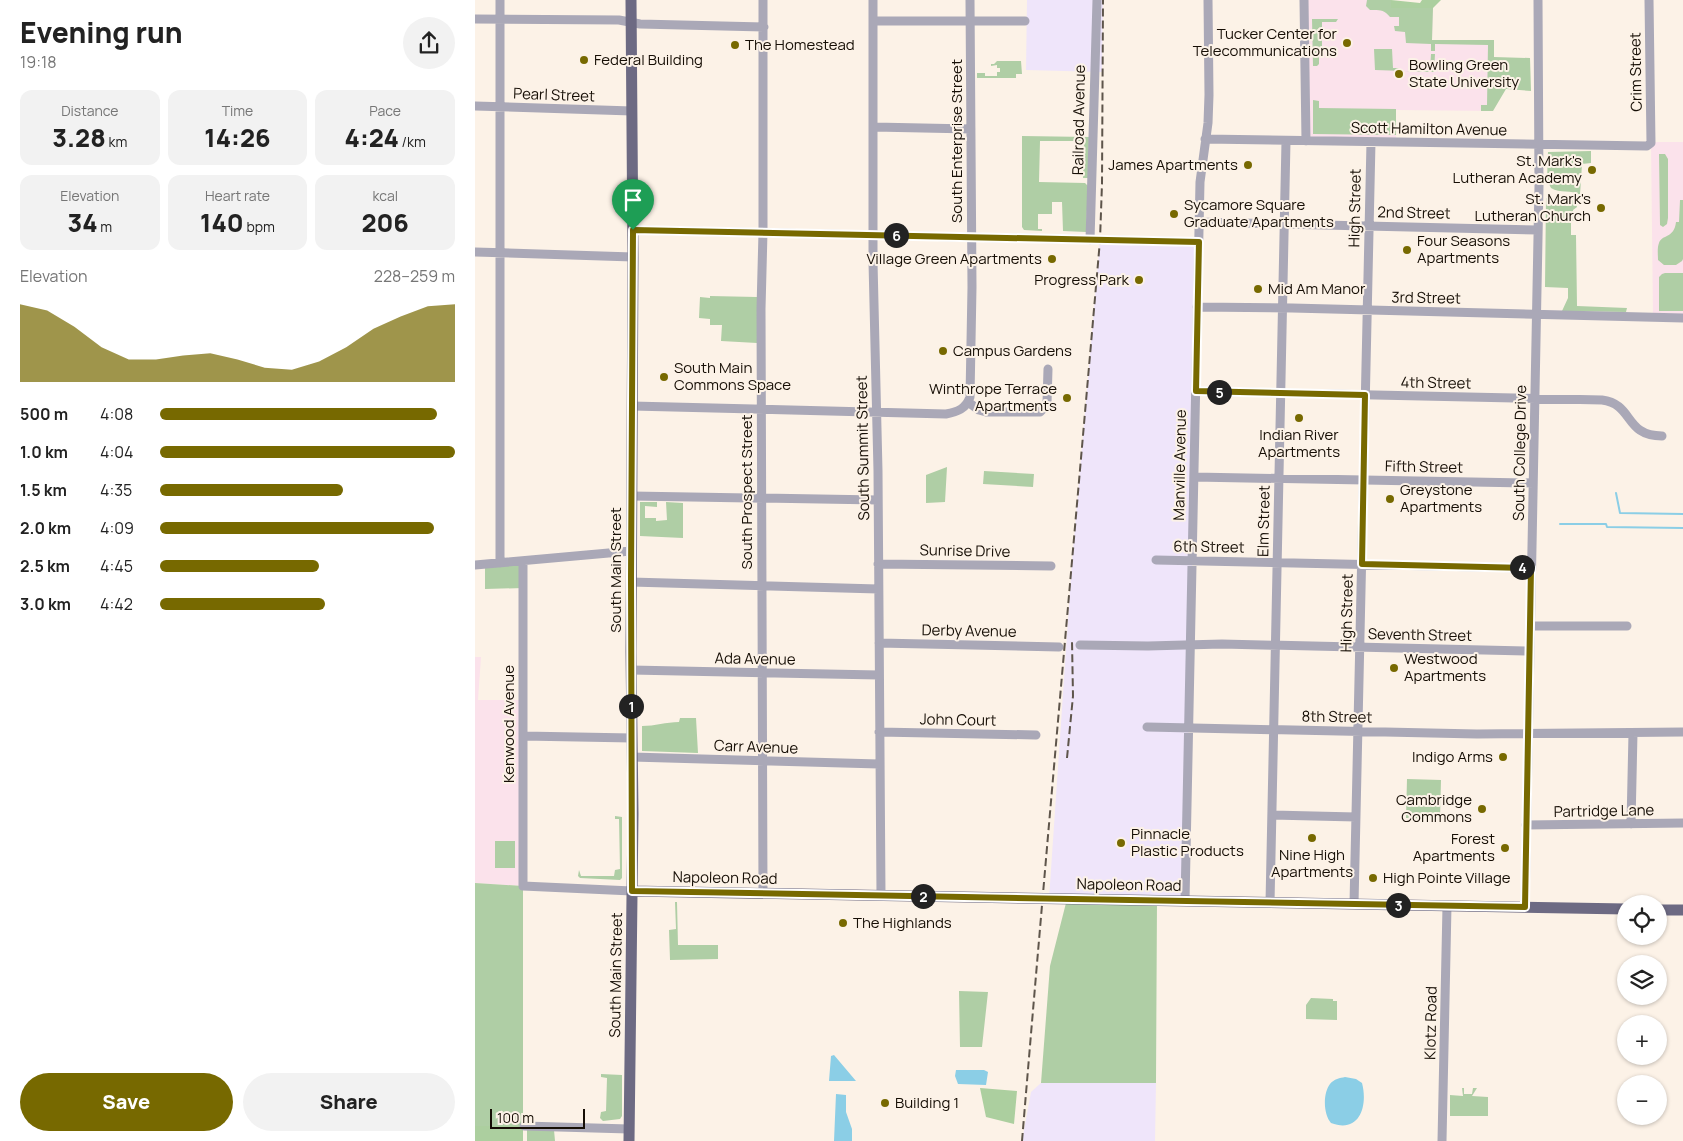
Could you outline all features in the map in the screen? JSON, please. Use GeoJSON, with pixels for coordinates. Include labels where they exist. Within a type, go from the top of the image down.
{"type":"FeatureCollection","features":[{"type":"Feature","properties":{"kind":"main road","name":"South Main Street"},"geometry":{"type":"LineString","coordinates":[[629,1141],[632,891],[631,551],[633,230],[631,0]]}},
{"type":"Feature","properties":{"kind":"main road","name":"Napoleon Road"},"geometry":{"type":"LineString","coordinates":[[632,891],[1617,909]]}},
{"type":"Feature","properties":{"kind":"main road"},"geometry":{"type":"LineString","coordinates":[[1667,910],[1683,910]]}},
{"type":"Feature","properties":{"kind":"street"},"geometry":{"type":"LineString","coordinates":[[500,563],[501,0]]}},
{"type":"Feature","properties":{"kind":"street","name":"South Prospect Street"},"geometry":{"type":"LineString","coordinates":[[763,0],[761,410],[763,893]]}},
{"type":"Feature","properties":{"kind":"street","name":"South Summit Street"},"geometry":{"type":"LineString","coordinates":[[873,0],[873,234],[877,413],[881,895]]}},
{"type":"Feature","properties":{"kind":"street","name":"South Enterprise Street"},"geometry":{"type":"LineString","coordinates":[[968,402],[971,349],[972,237],[970,0]]}},
{"type":"Feature","properties":{"kind":"street","name":"Railroad Avenue"},"geometry":{"type":"LineString","coordinates":[[1090,240],[1097,0]]}},
{"type":"Feature","properties":{"kind":"street","name":"Manville Avenue"},"geometry":{"type":"LineString","coordinates":[[1185,901],[1200,178],[1209,95],[1208,0]]}},
{"type":"Feature","properties":{"kind":"street"},"geometry":{"type":"LineString","coordinates":[[1304,0],[1306,141]]}},
{"type":"Feature","properties":{"kind":"street","name":"South College Drive"},"geometry":{"type":"LineString","coordinates":[[1525,907],[1540,144],[1538,0]]}},
{"type":"Feature","properties":{"kind":"street","name":"Crim Street"},"geometry":{"type":"LineString","coordinates":[[1649,0],[1651,143]]}},
{"type":"Feature","properties":{"kind":"street"},"geometry":{"type":"LineString","coordinates":[[475,19],[619,20],[667,26],[764,28]]}},
{"type":"Feature","properties":{"kind":"street"},"geometry":{"type":"LineString","coordinates":[[873,21],[1025,21]]}},
{"type":"Feature","properties":{"kind":"street","name":"Pearl Street"},"geometry":{"type":"LineString","coordinates":[[475,106],[632,111]]}},
{"type":"Feature","properties":{"kind":"street"},"geometry":{"type":"LineString","coordinates":[[874,127],[971,129]]}},
{"type":"Feature","properties":{"kind":"street","name":"Scott Hamilton Avenue"},"geometry":{"type":"LineString","coordinates":[[1205,139],[1647,146],[1651,143]]}},
{"type":"Feature","properties":{"kind":"street","name":"Elm Street"},"geometry":{"type":"LineString","coordinates":[[1270,903],[1286,140]]}},
{"type":"Feature","properties":{"kind":"street","name":"High Street"},"geometry":{"type":"LineString","coordinates":[[1355,904],[1371,142]]}},
{"type":"Feature","properties":{"kind":"street","name":"2nd Street"},"geometry":{"type":"LineString","coordinates":[[1199,222],[1538,230]]}},
{"type":"Feature","properties":{"kind":"street"},"geometry":{"type":"LineString","coordinates":[[633,230],[1199,242]]}},
{"type":"Feature","properties":{"kind":"street"},"geometry":{"type":"LineString","coordinates":[[475,252],[633,257]]}},
{"type":"Feature","properties":{"kind":"street","name":"3rd Street"},"geometry":{"type":"LineString","coordinates":[[1197,307],[1683,318]]}},
{"type":"Feature","properties":{"kind":"street"},"geometry":{"type":"LineString","coordinates":[[632,406],[946,414],[960,410],[968,402],[979,410],[986,412],[1040,412],[1047,403],[1048,369]]}},
{"type":"Feature","properties":{"kind":"street","name":"4th Street"},"geometry":{"type":"LineString","coordinates":[[1196,391],[1610,401],[1621,408],[1635,428],[1648,435],[1662,436]]}},
{"type":"Feature","properties":{"kind":"street","name":"Fifth Street"},"geometry":{"type":"LineString","coordinates":[[1194,477],[1533,483]]}},
{"type":"Feature","properties":{"kind":"street"},"geometry":{"type":"LineString","coordinates":[[632,496],[878,500]]}},
{"type":"Feature","properties":{"kind":"street"},"geometry":{"type":"LineString","coordinates":[[475,565],[631,551]]}},
{"type":"Feature","properties":{"kind":"street","name":"6th Street"},"geometry":{"type":"LineString","coordinates":[[1156,560],[1531,568]]}},
{"type":"Feature","properties":{"kind":"street","name":"Kenwood Avenue"},"geometry":{"type":"LineString","coordinates":[[523,561],[523,886],[632,891]]}},
{"type":"Feature","properties":{"kind":"street","name":"Sunrise Drive"},"geometry":{"type":"LineString","coordinates":[[878,564],[1051,566]]}},
{"type":"Feature","properties":{"kind":"street"},"geometry":{"type":"LineString","coordinates":[[631,582],[878,589]]}},
{"type":"Feature","properties":{"kind":"street"},"geometry":{"type":"LineString","coordinates":[[1530,626],[1627,626]]}},
{"type":"Feature","properties":{"kind":"street","name":"Derby Avenue"},"geometry":{"type":"LineString","coordinates":[[879,643],[1059,647]]}},
{"type":"Feature","properties":{"kind":"street"},"geometry":{"type":"LineString","coordinates":[[1080,646],[1190,644]]}},
{"type":"Feature","properties":{"kind":"street","name":"Seventh Street"},"geometry":{"type":"LineString","coordinates":[[1190,644],[1529,651]]}},
{"type":"Feature","properties":{"kind":"street","name":"Ada Avenue"},"geometry":{"type":"LineString","coordinates":[[631,670],[879,675]]}},
{"type":"Feature","properties":{"kind":"street","name":"8th Street"},"geometry":{"type":"LineString","coordinates":[[1147,727],[1527,734],[1683,732]]}},
{"type":"Feature","properties":{"kind":"street","name":"John Court"},"geometry":{"type":"LineString","coordinates":[[879,732],[1036,735]]}},
{"type":"Feature","properties":{"kind":"street"},"geometry":{"type":"LineString","coordinates":[[1631,824],[1633,733]]}},
{"type":"Feature","properties":{"kind":"street"},"geometry":{"type":"LineString","coordinates":[[523,736],[632,738]]}},
{"type":"Feature","properties":{"kind":"street","name":"Carr Avenue"},"geometry":{"type":"LineString","coordinates":[[632,757],[879,764]]}},
{"type":"Feature","properties":{"kind":"street"},"geometry":{"type":"LineString","coordinates":[[1272,815],[1356,817]]}},
{"type":"Feature","properties":{"kind":"street","name":"Partridge Lane"},"geometry":{"type":"LineString","coordinates":[[1526,825],[1683,823]]}},
{"type":"Feature","properties":{"kind":"street","name":"Klotz Road"},"geometry":{"type":"LineString","coordinates":[[1442,1141],[1447,906]]}},
{"type":"Feature","properties":{"kind":"street"},"geometry":{"type":"LineString","coordinates":[[524,1126],[629,1129]]}},
{"type":"Feature","properties":{"kind":"shaded area"},"geometry":{"type":"Polygon","coordinates":[[[1027,0],[1103,0],[1102,72],[1026,70],[1027,0]]]}},
{"type":"Feature","properties":{"kind":"shaded area","name":"Bowling Green State University"},"geometry":{"type":"Polygon","coordinates":[[[1304,0],[1391,0],[1391,7],[1433,8],[1432,40],[1494,40],[1493,111],[1396,110],[1396,142],[1306,141],[1304,0]]]}},
{"type":"Feature","properties":{"kind":"shaded area"},"geometry":{"type":"Polygon","coordinates":[[[1683,142],[1683,318],[1653,317],[1651,143],[1683,142]]]}},
{"type":"Feature","properties":{"kind":"shaded area"},"geometry":{"type":"Polygon","coordinates":[[[1100,240],[1199,242],[1185,901],[1049,899],[1072,562],[1100,240]]]}},
{"type":"Feature","properties":{"kind":"shaded area"},"geometry":{"type":"Polygon","coordinates":[[[475,657],[481,657],[478,700],[523,700],[523,886],[475,883],[475,657]]]}},
{"type":"Feature","properties":{"kind":"shaded area"},"geometry":{"type":"Polygon","coordinates":[[[1041,1083],[1156,1083],[1155,1141],[1022,1141],[1031,1092],[1041,1083]]]}},
{"type":"Feature","properties":{"kind":"green space"},"geometry":{"type":"Polygon","coordinates":[[[1367,0],[1391,0],[1392,8],[1433,8],[1432,40],[1494,40],[1494,57],[1530,58],[1531,91],[1506,89],[1493,111],[1481,111],[1481,105],[1487,105],[1488,45],[1435,44],[1435,51],[1431,51],[1431,44],[1406,43],[1405,32],[1395,31],[1394,26],[1399,26],[1399,17],[1390,17],[1383,11],[1370,10],[1366,6],[1367,0]]]}},
{"type":"Feature","properties":{"kind":"green space"},"geometry":{"type":"Polygon","coordinates":[[[1391,0],[1420,3],[1422,0],[1441,0],[1433,8],[1391,8],[1391,0]]]}},
{"type":"Feature","properties":{"kind":"green space"},"geometry":{"type":"Polygon","coordinates":[[[1312,19],[1338,19],[1336,22],[1322,22],[1322,49],[1319,49],[1319,64],[1317,66],[1313,66],[1312,19]]]}},
{"type":"Feature","properties":{"kind":"green space"},"geometry":{"type":"Polygon","coordinates":[[[1374,49],[1392,49],[1393,68],[1399,68],[1400,71],[1375,70],[1374,49]]]}},
{"type":"Feature","properties":{"kind":"green space"},"geometry":{"type":"Polygon","coordinates":[[[1431,54],[1435,54],[1434,72],[1404,71],[1430,71],[1431,54]]]}},
{"type":"Feature","properties":{"kind":"green space"},"geometry":{"type":"Polygon","coordinates":[[[997,61],[1021,61],[1022,74],[1016,74],[1016,78],[977,78],[977,73],[985,73],[985,76],[997,76],[1000,68],[997,68],[997,65],[991,66],[991,64],[997,61]]]}},
{"type":"Feature","properties":{"kind":"green space"},"geometry":{"type":"Polygon","coordinates":[[[1313,100],[1319,101],[1319,108],[1396,109],[1396,135],[1313,134],[1313,100]]]}},
{"type":"Feature","properties":{"kind":"green space"},"geometry":{"type":"Polygon","coordinates":[[[1022,136],[1089,137],[1088,178],[1083,178],[1084,141],[1040,141],[1039,182],[1085,183],[1088,186],[1086,232],[1063,231],[1062,202],[1052,202],[1052,214],[1038,214],[1038,229],[1042,229],[1042,231],[1024,230],[1022,227],[1022,136]]]}},
{"type":"Feature","properties":{"kind":"green space"},"geometry":{"type":"Polygon","coordinates":[[[1591,151],[1591,163],[1582,164],[1580,195],[1551,188],[1547,180],[1548,152],[1591,151]]]}},
{"type":"Feature","properties":{"kind":"green space"},"geometry":{"type":"Polygon","coordinates":[[[1659,154],[1665,154],[1668,159],[1668,218],[1667,224],[1663,227],[1660,225],[1659,154]]]}},
{"type":"Feature","properties":{"kind":"green space"},"geometry":{"type":"Polygon","coordinates":[[[1546,198],[1571,199],[1576,203],[1577,207],[1573,210],[1573,218],[1576,221],[1571,221],[1571,235],[1576,235],[1577,306],[1627,308],[1626,312],[1562,311],[1568,298],[1568,288],[1545,287],[1546,198]]]}},
{"type":"Feature","properties":{"kind":"green space"},"geometry":{"type":"Polygon","coordinates":[[[1680,200],[1683,200],[1683,259],[1676,265],[1664,265],[1658,260],[1658,245],[1663,238],[1671,234],[1676,222],[1679,222],[1680,200]]]}},
{"type":"Feature","properties":{"kind":"green space"},"geometry":{"type":"Polygon","coordinates":[[[1665,273],[1683,273],[1683,311],[1659,311],[1659,277],[1665,273]]]}},
{"type":"Feature","properties":{"kind":"green space"},"geometry":{"type":"Polygon","coordinates":[[[710,296],[757,297],[757,343],[721,341],[722,325],[710,325],[710,319],[699,318],[700,297],[710,298],[710,296]]]}},
{"type":"Feature","properties":{"kind":"green space"},"geometry":{"type":"Polygon","coordinates":[[[947,467],[945,502],[926,503],[926,475],[947,467]]]}},
{"type":"Feature","properties":{"kind":"green space"},"geometry":{"type":"Polygon","coordinates":[[[984,471],[1034,474],[1033,487],[983,484],[984,471]]]}},
{"type":"Feature","properties":{"kind":"green space"},"geometry":{"type":"Polygon","coordinates":[[[640,502],[657,502],[657,507],[645,506],[645,518],[656,518],[656,521],[667,520],[666,502],[683,503],[683,538],[640,536],[640,502]]]}},
{"type":"Feature","properties":{"kind":"green space"},"geometry":{"type":"Polygon","coordinates":[[[523,561],[523,588],[485,589],[485,564],[523,561]]]}},
{"type":"Feature","properties":{"kind":"green space"},"geometry":{"type":"Polygon","coordinates":[[[680,718],[696,718],[698,753],[642,751],[642,726],[679,722],[680,718]]]}},
{"type":"Feature","properties":{"kind":"green space"},"geometry":{"type":"Polygon","coordinates":[[[1407,779],[1441,780],[1440,819],[1406,818],[1407,779]]]}},
{"type":"Feature","properties":{"kind":"green space"},"geometry":{"type":"Polygon","coordinates":[[[615,816],[622,817],[622,878],[620,880],[580,878],[578,876],[579,870],[581,876],[614,876],[615,870],[620,869],[619,819],[615,819],[615,816]]]}},
{"type":"Feature","properties":{"kind":"green space"},"geometry":{"type":"Polygon","coordinates":[[[495,841],[515,841],[515,868],[495,868],[495,841]]]}},
{"type":"Feature","properties":{"kind":"green space"},"geometry":{"type":"Polygon","coordinates":[[[475,883],[523,886],[523,1126],[475,1126],[475,883]]]}},
{"type":"Feature","properties":{"kind":"green space"},"geometry":{"type":"Polygon","coordinates":[[[1067,899],[1157,900],[1156,1083],[1041,1083],[1050,966],[1067,899]]]}},
{"type":"Feature","properties":{"kind":"green space"},"geometry":{"type":"Polygon","coordinates":[[[675,902],[677,902],[678,945],[718,945],[718,959],[670,960],[669,930],[676,929],[675,902]]]}},
{"type":"Feature","properties":{"kind":"green space"},"geometry":{"type":"Polygon","coordinates":[[[959,991],[988,992],[982,1047],[960,1047],[959,991]]]}},
{"type":"Feature","properties":{"kind":"green space"},"geometry":{"type":"Polygon","coordinates":[[[1311,998],[1333,999],[1333,1001],[1337,1001],[1337,1020],[1306,1019],[1306,1005],[1311,998]]]}},
{"type":"Feature","properties":{"kind":"green space"},"geometry":{"type":"Polygon","coordinates":[[[601,1074],[622,1075],[622,1116],[620,1119],[603,1121],[600,1118],[601,1112],[606,1111],[607,1078],[601,1077],[601,1074]]]}},
{"type":"Feature","properties":{"kind":"green space"},"geometry":{"type":"Polygon","coordinates":[[[980,1088],[1017,1091],[1014,1124],[986,1117],[980,1088]]]}},
{"type":"Feature","properties":{"kind":"green space"},"geometry":{"type":"Polygon","coordinates":[[[1462,1088],[1464,1088],[1464,1094],[1472,1094],[1473,1088],[1477,1088],[1472,1096],[1488,1097],[1488,1116],[1450,1116],[1450,1095],[1463,1096],[1462,1088]]]}},
{"type":"Feature","properties":{"kind":"green space"},"geometry":{"type":"Polygon","coordinates":[[[475,1126],[523,1126],[523,1141],[475,1141],[475,1126]]]}},
{"type":"Feature","properties":{"kind":"green space"},"geometry":{"type":"Polygon","coordinates":[[[527,1129],[554,1130],[555,1141],[527,1141],[527,1129]]]}},
{"type":"Feature","properties":{"kind":"water"},"geometry":{"type":"Polygon","coordinates":[[[834,1055],[856,1081],[829,1081],[831,1056],[834,1055]]]}},
{"type":"Feature","properties":{"kind":"water"},"geometry":{"type":"Polygon","coordinates":[[[956,1070],[984,1070],[988,1072],[986,1085],[958,1084],[955,1076],[956,1070]]]}},
{"type":"Feature","properties":{"kind":"water"},"geometry":{"type":"Polygon","coordinates":[[[1345,1077],[1356,1079],[1362,1083],[1364,1100],[1360,1115],[1355,1121],[1341,1125],[1331,1123],[1328,1119],[1325,1109],[1325,1098],[1332,1082],[1345,1077]]]}},
{"type":"Feature","properties":{"kind":"water"},"geometry":{"type":"Polygon","coordinates":[[[836,1094],[846,1095],[846,1112],[852,1129],[852,1141],[834,1141],[836,1094]]]}},
{"type":"Feature","properties":{"kind":"waterway"},"geometry":{"type":"LineString","coordinates":[[1616,493],[1620,513],[1683,514]]}},
{"type":"Feature","properties":{"kind":"waterway"},"geometry":{"type":"LineString","coordinates":[[1560,524],[1683,528]]}},
{"type":"Feature","properties":{"kind":"railway"},"geometry":{"type":"LineString","coordinates":[[1022,1141],[1100,240],[1103,0]]}},
{"type":"Feature","properties":{"kind":"railway"},"geometry":{"type":"LineString","coordinates":[[1067,758],[1073,696],[1072,641]]}},
{"type":"Feature","properties":{"kind":"place","name":"Tucker Center for Telecommunications"},"geometry":{"type":"Point","coordinates":[1347,43]}},
{"type":"Feature","properties":{"kind":"place","name":"The Homestead"},"geometry":{"type":"Point","coordinates":[735,45]}},
{"type":"Feature","properties":{"kind":"place","name":"Federal Building"},"geometry":{"type":"Point","coordinates":[584,60]}},
{"type":"Feature","properties":{"kind":"place","name":"Bowling Green State University"},"geometry":{"type":"Point","coordinates":[1399,74]}},
{"type":"Feature","properties":{"kind":"place","name":"James Apartments"},"geometry":{"type":"Point","coordinates":[1248,165]}},
{"type":"Feature","properties":{"kind":"place","name":"St. Mark's Lutheran Academy"},"geometry":{"type":"Point","coordinates":[1592,170]}},
{"type":"Feature","properties":{"kind":"place","name":"St. Mark's Lutheran Church"},"geometry":{"type":"Point","coordinates":[1601,208]}},
{"type":"Feature","properties":{"kind":"place","name":"Sycamore Square Graduate Apartments"},"geometry":{"type":"Point","coordinates":[1174,214]}},
{"type":"Feature","properties":{"kind":"place","name":"Four Seasons Apartments"},"geometry":{"type":"Point","coordinates":[1407,250]}},
{"type":"Feature","properties":{"kind":"place","name":"Village Green Apartments"},"geometry":{"type":"Point","coordinates":[1052,259]}},
{"type":"Feature","properties":{"kind":"place","name":"Progress Park"},"geometry":{"type":"Point","coordinates":[1139,280]}},
{"type":"Feature","properties":{"kind":"place","name":"Mid Am Manor"},"geometry":{"type":"Point","coordinates":[1258,289]}},
{"type":"Feature","properties":{"kind":"place","name":"Campus Gardens"},"geometry":{"type":"Point","coordinates":[943,351]}},
{"type":"Feature","properties":{"kind":"place","name":"South Main Commons Space"},"geometry":{"type":"Point","coordinates":[664,377]}},
{"type":"Feature","properties":{"kind":"place","name":"Winthrope Terrace Apartments"},"geometry":{"type":"Point","coordinates":[1067,398]}},
{"type":"Feature","properties":{"kind":"place","name":"Indian River Apartments"},"geometry":{"type":"Point","coordinates":[1299,418]}},
{"type":"Feature","properties":{"kind":"place","name":"Greystone Apartments"},"geometry":{"type":"Point","coordinates":[1390,499]}},
{"type":"Feature","properties":{"kind":"place","name":"Westwood Apartments"},"geometry":{"type":"Point","coordinates":[1394,668]}},
{"type":"Feature","properties":{"kind":"place","name":"Indigo Arms"},"geometry":{"type":"Point","coordinates":[1503,757]}},
{"type":"Feature","properties":{"kind":"place","name":"Cambridge Commons"},"geometry":{"type":"Point","coordinates":[1482,809]}},
{"type":"Feature","properties":{"kind":"place","name":"Nine High Apartments"},"geometry":{"type":"Point","coordinates":[1312,838]}},
{"type":"Feature","properties":{"kind":"place","name":"Pinnacle Plastic Products"},"geometry":{"type":"Point","coordinates":[1121,843]}},
{"type":"Feature","properties":{"kind":"place","name":"Forest Apartments"},"geometry":{"type":"Point","coordinates":[1505,848]}},
{"type":"Feature","properties":{"kind":"place","name":"High Pointe Village"},"geometry":{"type":"Point","coordinates":[1373,878]}},
{"type":"Feature","properties":{"kind":"place","name":"The Highlands"},"geometry":{"type":"Point","coordinates":[843,923]}},
{"type":"Feature","properties":{"kind":"place","name":"Building 1"},"geometry":{"type":"Point","coordinates":[885,1103]}},
{"type":"Feature","properties":{"kind":"route"},"geometry":{"type":"LineString","coordinates":[[633,230],[1199,242],[1196,391],[1365,395],[1362,564],[1531,568],[1525,907],[632,891],[633,230]]}}]}
